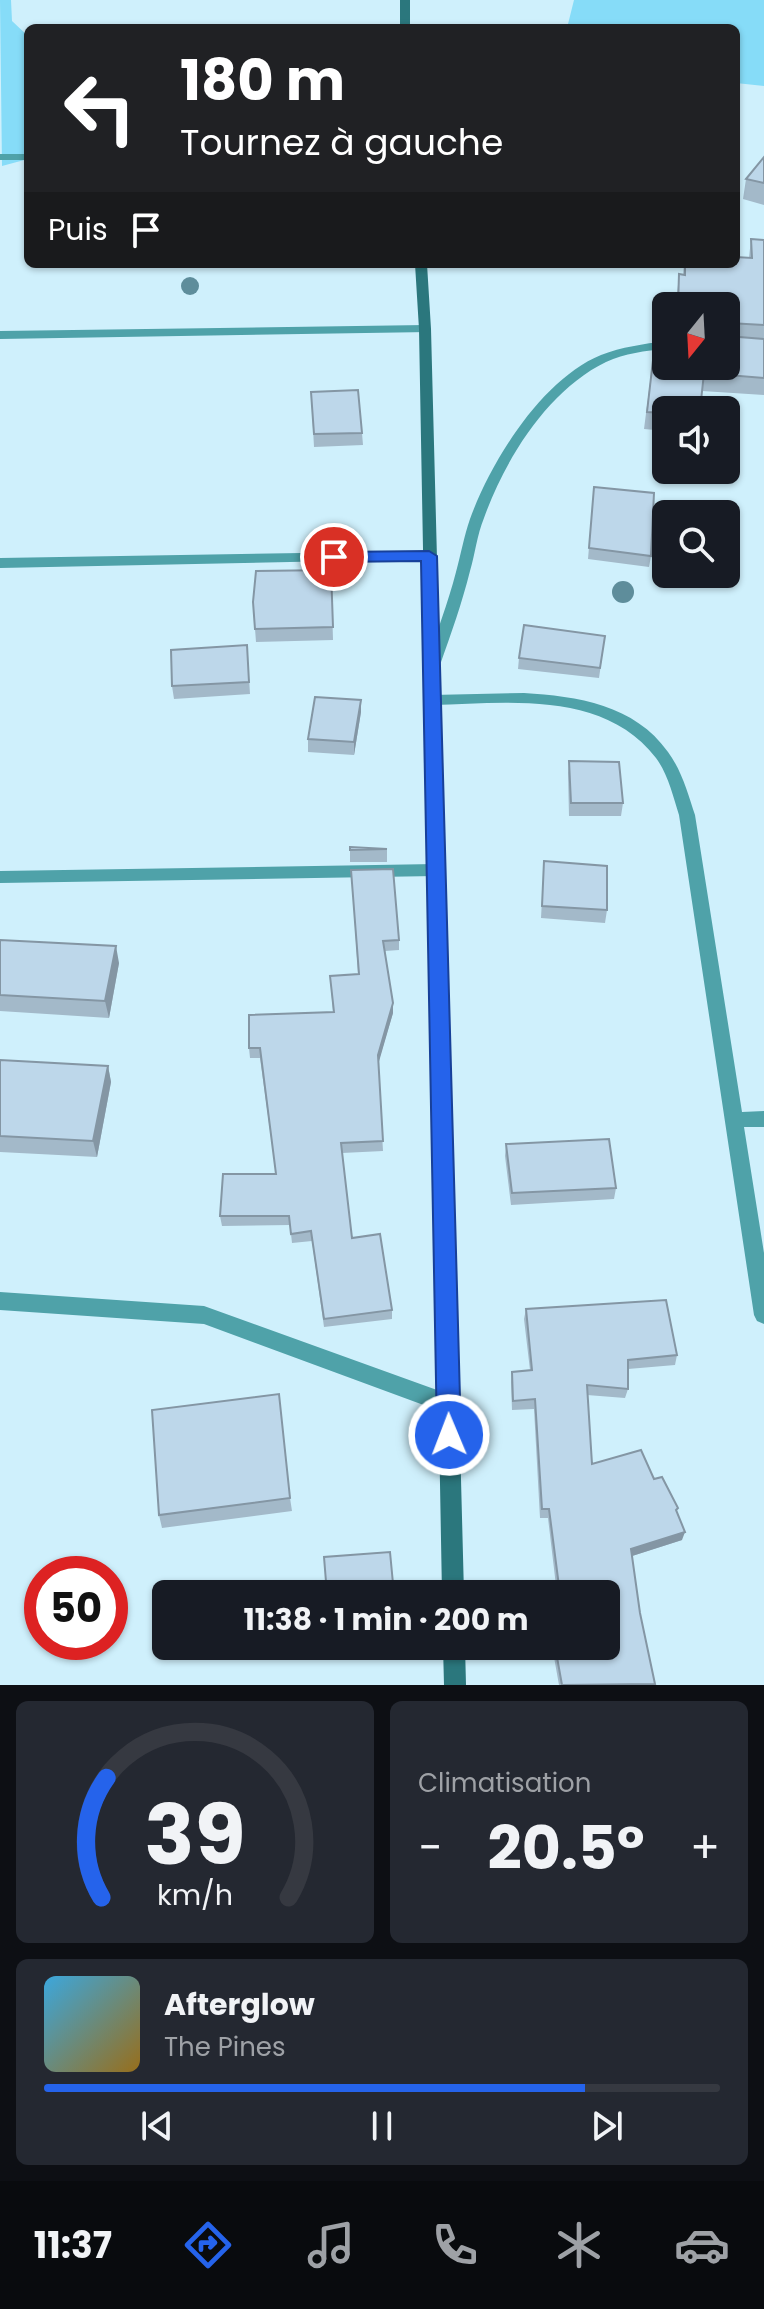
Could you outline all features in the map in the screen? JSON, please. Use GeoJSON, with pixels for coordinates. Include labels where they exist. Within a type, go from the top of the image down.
{"type":"FeatureCollection","features":[{"type":"Feature","properties":{"kind":"main road"},"geometry":{"type":"LineString","coordinates":[[405,0],[405,24]]}},
{"type":"Feature","properties":{"kind":"main road"},"geometry":{"type":"LineString","coordinates":[[421,268],[453,1580]]}},
{"type":"Feature","properties":{"kind":"main road"},"geometry":{"type":"LineString","coordinates":[[454,1660],[455,1685]]}},
{"type":"Feature","properties":{"kind":"street"},"geometry":{"type":"LineString","coordinates":[[0,157],[24,157]]}},
{"type":"Feature","properties":{"kind":"street"},"geometry":{"type":"LineString","coordinates":[[0,335],[425,329]]}},
{"type":"Feature","properties":{"kind":"street"},"geometry":{"type":"LineString","coordinates":[[431,671],[480,510],[511,452],[542,406],[571,376],[597,359],[628,347],[652,346]]}},
{"type":"Feature","properties":{"kind":"street"},"geometry":{"type":"LineString","coordinates":[[0,563],[429,556]]}},
{"type":"Feature","properties":{"kind":"street"},"geometry":{"type":"LineString","coordinates":[[432,700],[537,698],[579,704],[610,714],[639,732],[661,753],[675,780],[687,815],[764,1315]]}},
{"type":"Feature","properties":{"kind":"street"},"geometry":{"type":"LineString","coordinates":[[0,877],[436,870]]}},
{"type":"Feature","properties":{"kind":"street"},"geometry":{"type":"LineString","coordinates":[[736,1120],[764,1119]]}},
{"type":"Feature","properties":{"kind":"street"},"geometry":{"type":"LineString","coordinates":[[0,1301],[204,1315],[448,1404]]}},
{"type":"Feature","properties":{"kind":"shaded area"},"geometry":{"type":"Polygon","coordinates":[[[0,0],[11,0],[12,21],[24,32],[24,160],[2,166],[0,0]]]}},
{"type":"Feature","properties":{"kind":"shaded area"},"geometry":{"type":"Polygon","coordinates":[[[574,0],[764,0],[764,86],[740,83],[740,24],[568,24],[574,0]]]}},
{"type":"Feature","properties":{"kind":"building"},"geometry":{"type":"Polygon","coordinates":[[[764,157],[764,183],[746,179],[764,157]]]}},
{"type":"Feature","properties":{"kind":"building"},"geometry":{"type":"Polygon","coordinates":[[[751,239],[764,240],[764,325],[740,324],[740,292],[678,292],[679,274],[685,275],[685,268],[740,268],[740,257],[752,258],[751,239]]]}},
{"type":"Feature","properties":{"kind":"building"},"geometry":{"type":"Polygon","coordinates":[[[740,337],[764,339],[764,378],[740,376],[740,337]]]}},
{"type":"Feature","properties":{"kind":"building"},"geometry":{"type":"Polygon","coordinates":[[[652,369],[652,380],[703,380],[702,396],[652,396],[652,412],[647,412],[652,369]]]}},
{"type":"Feature","properties":{"kind":"building"},"geometry":{"type":"Polygon","coordinates":[[[358,390],[362,433],[314,434],[311,392],[358,390]]]}},
{"type":"Feature","properties":{"kind":"building"},"geometry":{"type":"Polygon","coordinates":[[[594,487],[654,493],[651,556],[589,548],[594,487]]]}},
{"type":"Feature","properties":{"kind":"building"},"geometry":{"type":"Polygon","coordinates":[[[331,570],[333,627],[255,629],[253,602],[256,571],[331,570]]]}},
{"type":"Feature","properties":{"kind":"building"},"geometry":{"type":"Polygon","coordinates":[[[524,625],[605,636],[600,668],[519,658],[524,625]]]}},
{"type":"Feature","properties":{"kind":"building"},"geometry":{"type":"Polygon","coordinates":[[[247,645],[249,682],[172,686],[171,650],[247,645]]]}},
{"type":"Feature","properties":{"kind":"building"},"geometry":{"type":"Polygon","coordinates":[[[315,697],[361,700],[354,742],[308,739],[315,697]]]}},
{"type":"Feature","properties":{"kind":"building"},"geometry":{"type":"Polygon","coordinates":[[[569,761],[619,762],[623,803],[571,803],[569,761]]]}},
{"type":"Feature","properties":{"kind":"building"},"geometry":{"type":"Polygon","coordinates":[[[350,847],[387,849],[350,850],[350,847]]]}},
{"type":"Feature","properties":{"kind":"building"},"geometry":{"type":"Polygon","coordinates":[[[544,861],[607,866],[607,910],[542,906],[544,861]]]}},
{"type":"Feature","properties":{"kind":"building"},"geometry":{"type":"Polygon","coordinates":[[[393,869],[399,940],[383,941],[393,1003],[378,1055],[383,1141],[341,1143],[352,1238],[380,1234],[392,1310],[324,1319],[311,1231],[291,1234],[289,1216],[220,1216],[223,1174],[276,1174],[260,1048],[249,1048],[249,1015],[334,1012],[330,976],[359,974],[351,870],[393,869]]]}},
{"type":"Feature","properties":{"kind":"building"},"geometry":{"type":"Polygon","coordinates":[[[0,940],[116,946],[105,1001],[0,995],[0,940]]]}},
{"type":"Feature","properties":{"kind":"building"},"geometry":{"type":"Polygon","coordinates":[[[0,1060],[108,1066],[93,1141],[0,1136],[0,1060]]]}},
{"type":"Feature","properties":{"kind":"building"},"geometry":{"type":"Polygon","coordinates":[[[609,1139],[616,1188],[512,1193],[506,1144],[609,1139]]]}},
{"type":"Feature","properties":{"kind":"building"},"geometry":{"type":"Polygon","coordinates":[[[666,1300],[677,1355],[628,1360],[628,1389],[587,1385],[592,1464],[641,1450],[654,1479],[662,1477],[678,1508],[676,1510],[685,1532],[631,1549],[655,1684],[562,1685],[558,1660],[620,1660],[620,1580],[558,1580],[549,1509],[542,1509],[535,1399],[513,1401],[512,1372],[532,1370],[526,1309],[666,1300]]]}},
{"type":"Feature","properties":{"kind":"building"},"geometry":{"type":"Polygon","coordinates":[[[279,1394],[290,1498],[159,1515],[152,1410],[279,1394]]]}},
{"type":"Feature","properties":{"kind":"building"},"geometry":{"type":"Polygon","coordinates":[[[390,1552],[393,1580],[326,1580],[324,1557],[390,1552]]]}},
{"type":"Feature","properties":{"kind":"route"},"geometry":{"type":"LineString","coordinates":[[334,557],[429,556],[449,1435]]}}]}
